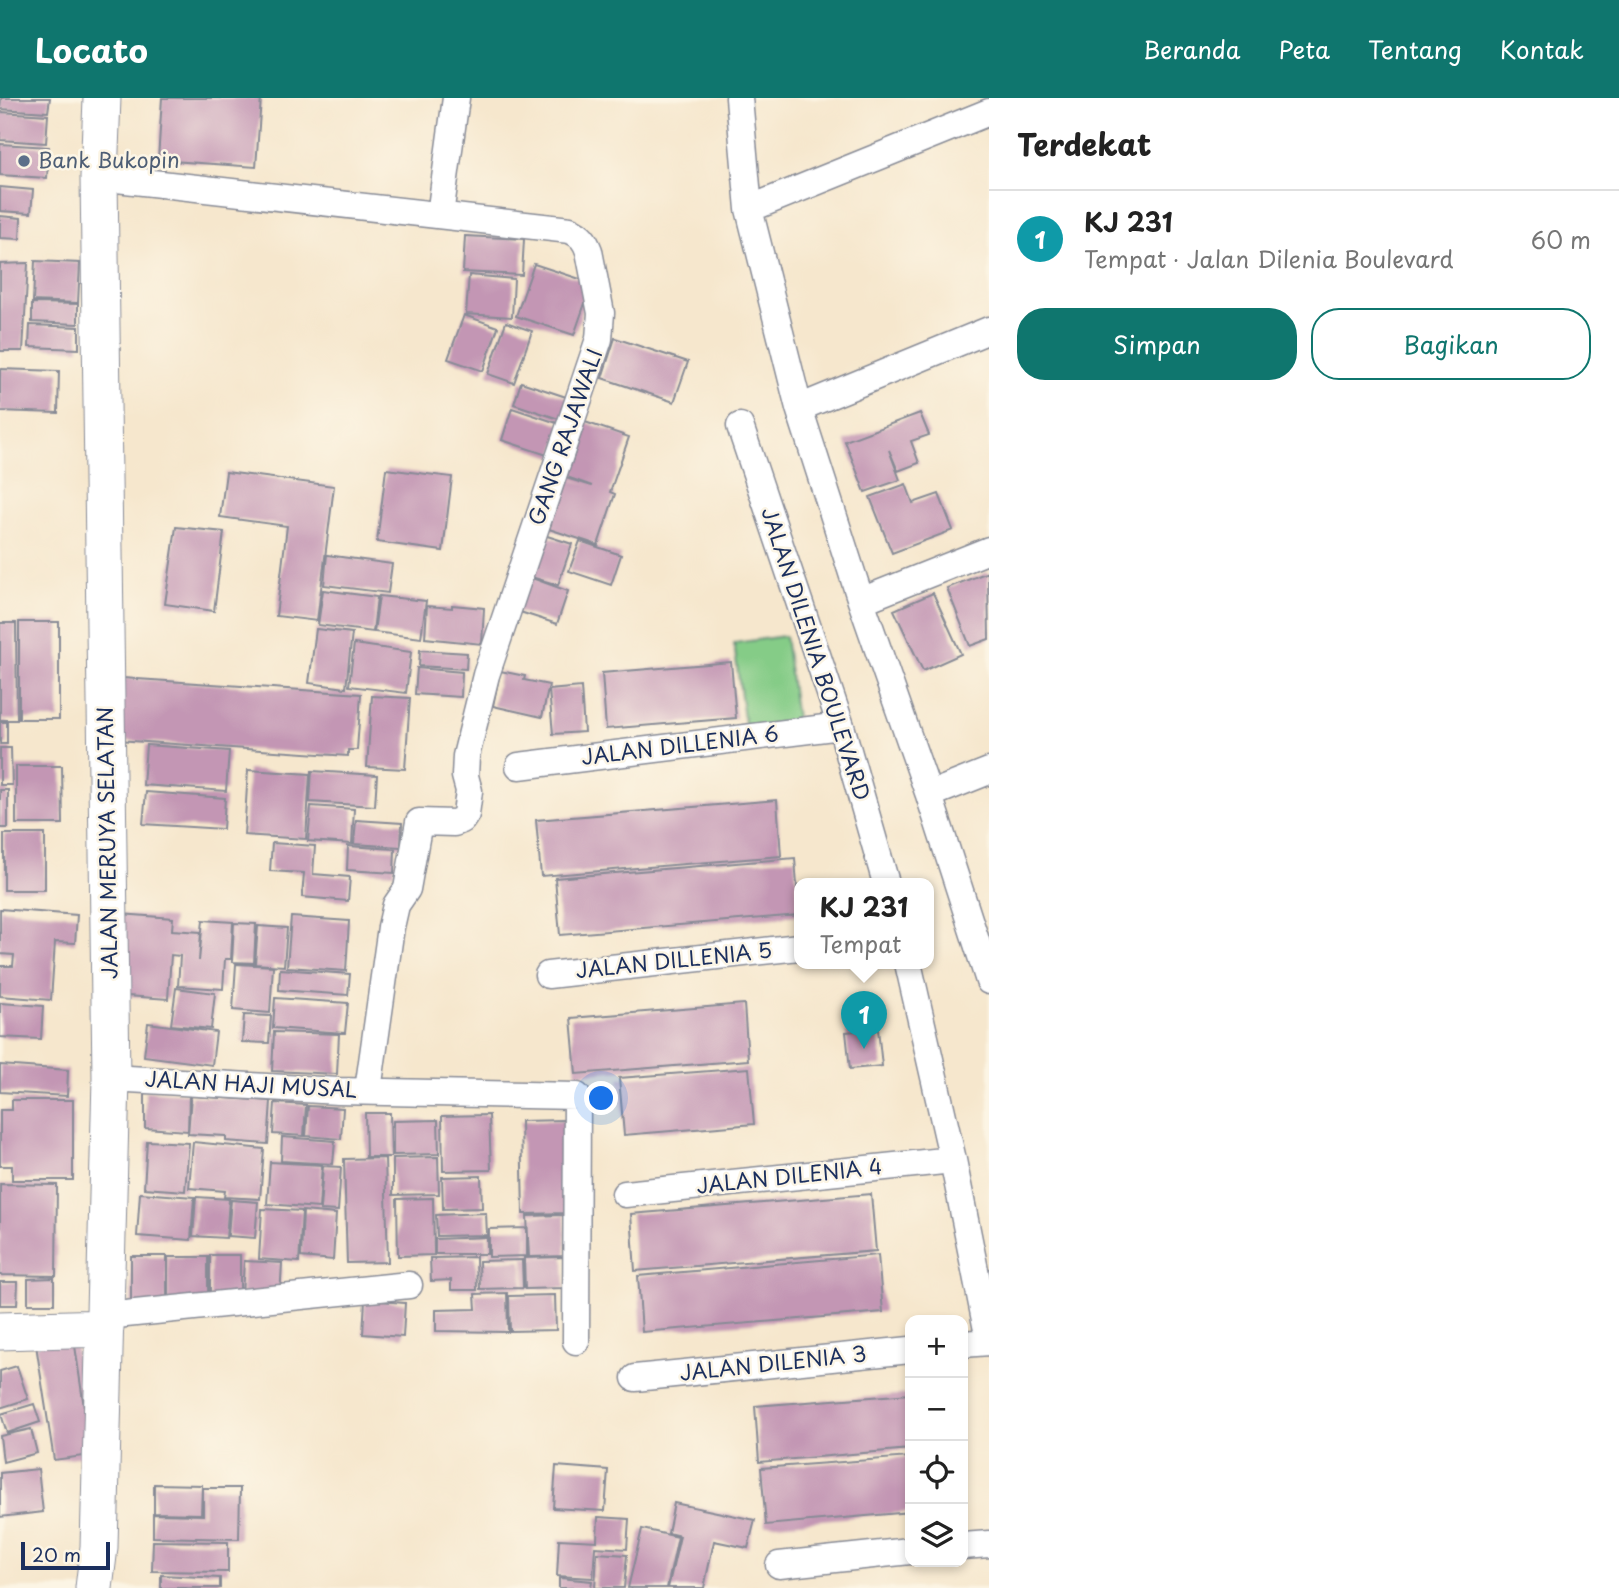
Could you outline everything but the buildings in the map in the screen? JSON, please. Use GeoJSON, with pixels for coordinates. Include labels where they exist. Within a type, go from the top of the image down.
{"type":"FeatureCollection","features":[{"type":"Feature","properties":{"kind":"main road","name":"JALAN MERUYA SELATAN"},"geometry":{"type":"LineString","coordinates":[[94,1588],[99,1546],[111,1078],[99,177],[102,98]]}},
{"type":"Feature","properties":{"kind":"main road"},"geometry":{"type":"LineString","coordinates":[[0,1331],[106,1322]]}},
{"type":"Feature","properties":{"kind":"street"},"geometry":{"type":"LineString","coordinates":[[440,215],[456,98]]}},
{"type":"Feature","properties":{"kind":"street"},"geometry":{"type":"LineString","coordinates":[[739,98],[750,209],[799,408],[989,981]]}},
{"type":"Feature","properties":{"kind":"street"},"geometry":{"type":"LineString","coordinates":[[750,209],[989,112]]}},
{"type":"Feature","properties":{"kind":"street","name":"GANG RAJAWALI"},"geometry":{"type":"LineString","coordinates":[[99,177],[570,230],[585,241],[601,313],[599,339],[486,675],[464,776],[469,791],[467,814],[462,820],[454,822],[419,822]]}},
{"type":"Feature","properties":{"kind":"street"},"geometry":{"type":"LineString","coordinates":[[799,408],[989,330]]}},
{"type":"Feature","properties":{"kind":"street","name":"JALAN DILENIA BOULEVARD"},"geometry":{"type":"LineString","coordinates":[[740,426],[841,726],[885,878]]}},
{"type":"Feature","properties":{"kind":"street"},"geometry":{"type":"LineString","coordinates":[[861,601],[989,550]]}},
{"type":"Feature","properties":{"kind":"street","name":"JALAN DILLENIA 6"},"geometry":{"type":"LineString","coordinates":[[519,766],[841,726]]}},
{"type":"Feature","properties":{"kind":"street"},"geometry":{"type":"LineString","coordinates":[[929,795],[989,771]]}},
{"type":"Feature","properties":{"kind":"street","name":"JALAN HAJI MUSAL"},"geometry":{"type":"LineString","coordinates":[[111,1078],[338,1091],[368,1090],[391,927],[396,905],[407,889],[419,822]]}},
{"type":"Feature","properties":{"kind":"street","name":"JALAN DILLENIA 5"},"geometry":{"type":"LineString","coordinates":[[548,975],[794,948]]}},
{"type":"Feature","properties":{"kind":"street"},"geometry":{"type":"LineString","coordinates":[[909,969],[953,1160],[989,1341],[968,1343]]}},
{"type":"Feature","properties":{"kind":"street"},"geometry":{"type":"LineString","coordinates":[[368,1090],[577,1097],[576,1341]]}},
{"type":"Feature","properties":{"kind":"street","name":"JALAN DILENIA 4"},"geometry":{"type":"LineString","coordinates":[[625,1194],[953,1160]]}},
{"type":"Feature","properties":{"kind":"street"},"geometry":{"type":"LineString","coordinates":[[106,1322],[409,1285]]}},
{"type":"Feature","properties":{"kind":"street","name":"JALAN DILENIA 3"},"geometry":{"type":"LineString","coordinates":[[635,1378],[905,1351]]}},
{"type":"Feature","properties":{"kind":"street"},"geometry":{"type":"LineString","coordinates":[[968,1546],[989,1544]]}},
{"type":"Feature","properties":{"kind":"street"},"geometry":{"type":"LineString","coordinates":[[779,1565],[905,1552]]}},
{"type":"Feature","properties":{"kind":"green space"},"geometry":{"type":"Polygon","coordinates":[[[785,636],[797,727],[746,734],[734,643],[785,636]]]}},
{"type":"Feature","properties":{"kind":"place","name":"Bank Bukopin"},"geometry":{"type":"Point","coordinates":[24,161]}},
{"type":"Feature","properties":{"kind":"place","name":"KJ 231"},"geometry":{"type":"Point","coordinates":[864,1049]}}]}
